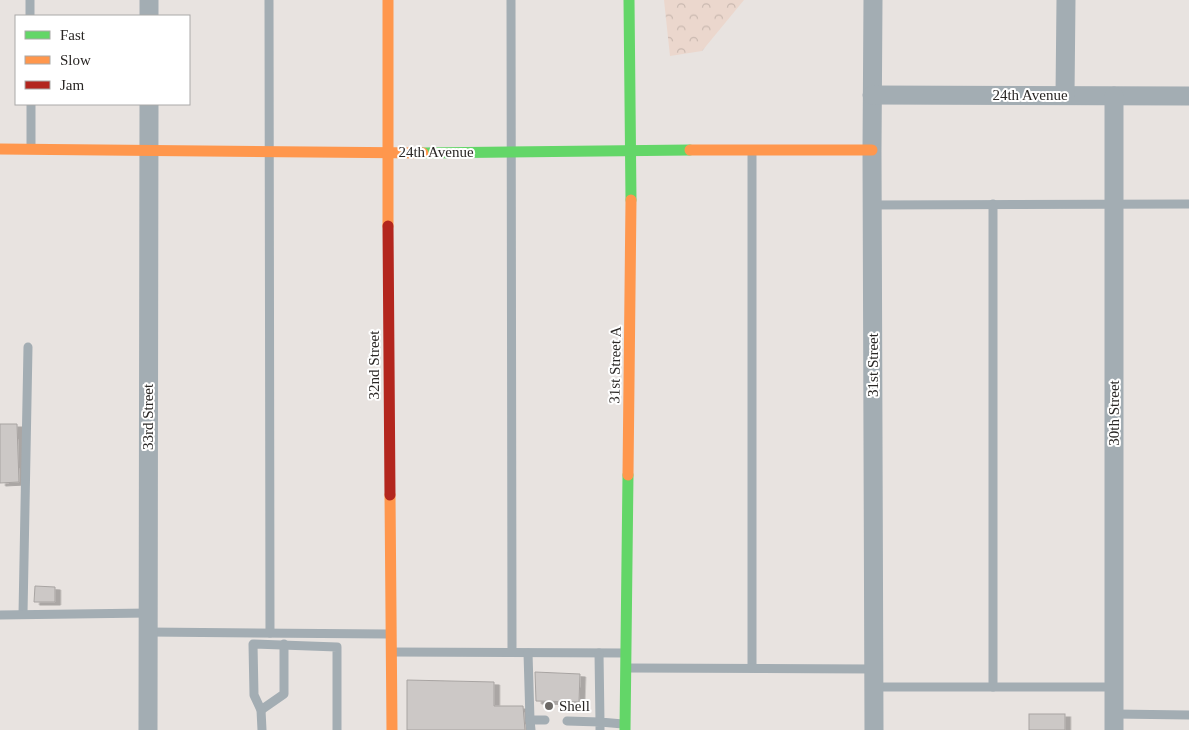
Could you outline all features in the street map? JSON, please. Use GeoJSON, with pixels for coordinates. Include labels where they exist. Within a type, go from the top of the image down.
{"type":"FeatureCollection","features":[{"type":"Feature","properties":{"kind":"street"},"geometry":{"type":"LineString","coordinates":[[149,0],[149,15]]}},
{"type":"Feature","properties":{"kind":"street","name":"32nd Street"},"geometry":{"type":"LineString","coordinates":[[388,0],[392,730]]}},
{"type":"Feature","properties":{"kind":"street","name":"31st Street A"},"geometry":{"type":"LineString","coordinates":[[626,727],[632,151],[629,0]]}},
{"type":"Feature","properties":{"kind":"street","name":"31st Street"},"geometry":{"type":"LineString","coordinates":[[874,0],[872,95],[874,730]]}},
{"type":"Feature","properties":{"kind":"street"},"geometry":{"type":"LineString","coordinates":[[1064,95],[1066,0]]}},
{"type":"Feature","properties":{"kind":"street","name":"24th Avenue"},"geometry":{"type":"LineString","coordinates":[[872,95],[1189,96]]}},
{"type":"Feature","properties":{"kind":"street","name":"30th Street"},"geometry":{"type":"LineString","coordinates":[[1114,96],[1114,722]]}},
{"type":"Feature","properties":{"kind":"street","name":"33rd Street"},"geometry":{"type":"LineString","coordinates":[[148,730],[149,105]]}},
{"type":"Feature","properties":{"kind":"street","name":"24th Avenue"},"geometry":{"type":"LineString","coordinates":[[0,149],[268,152],[872,150]]}},
{"type":"Feature","properties":{"kind":"lane"},"geometry":{"type":"LineString","coordinates":[[30,0],[30,15]]}},
{"type":"Feature","properties":{"kind":"lane"},"geometry":{"type":"LineString","coordinates":[[269,0],[270,633]]}},
{"type":"Feature","properties":{"kind":"lane"},"geometry":{"type":"LineString","coordinates":[[511,0],[512,652]]}},
{"type":"Feature","properties":{"kind":"lane"},"geometry":{"type":"LineString","coordinates":[[31,105],[31,149]]}},
{"type":"Feature","properties":{"kind":"lane"},"geometry":{"type":"LineString","coordinates":[[752,149],[752,668]]}},
{"type":"Feature","properties":{"kind":"lane"},"geometry":{"type":"LineString","coordinates":[[993,204],[993,688]]}},
{"type":"Feature","properties":{"kind":"lane"},"geometry":{"type":"LineString","coordinates":[[873,205],[1189,204]]}},
{"type":"Feature","properties":{"kind":"lane"},"geometry":{"type":"LineString","coordinates":[[23,614],[28,347]]}},
{"type":"Feature","properties":{"kind":"lane"},"geometry":{"type":"LineString","coordinates":[[0,615],[148,613]]}},
{"type":"Feature","properties":{"kind":"lane"},"geometry":{"type":"LineString","coordinates":[[148,632],[391,634]]}},
{"type":"Feature","properties":{"kind":"lane"},"geometry":{"type":"LineString","coordinates":[[262,730],[261,710],[254,695],[254,644],[336,647],[337,730]]}},
{"type":"Feature","properties":{"kind":"lane"},"geometry":{"type":"LineString","coordinates":[[261,710],[284,694],[284,644]]}},
{"type":"Feature","properties":{"kind":"lane"},"geometry":{"type":"LineString","coordinates":[[391,652],[627,654]]}},
{"type":"Feature","properties":{"kind":"lane"},"geometry":{"type":"LineString","coordinates":[[528,653],[531,730]]}},
{"type":"Feature","properties":{"kind":"lane"},"geometry":{"type":"LineString","coordinates":[[599,653],[600,726]]}},
{"type":"Feature","properties":{"kind":"lane"},"geometry":{"type":"LineString","coordinates":[[626,668],[874,668]]}},
{"type":"Feature","properties":{"kind":"lane"},"geometry":{"type":"LineString","coordinates":[[874,688],[1114,688]]}},
{"type":"Feature","properties":{"kind":"lane"},"geometry":{"type":"LineString","coordinates":[[1114,722],[1189,715]]}},
{"type":"Feature","properties":{"kind":"lane"},"geometry":{"type":"LineString","coordinates":[[530,720],[545,720]]}},
{"type":"Feature","properties":{"kind":"lane"},"geometry":{"type":"LineString","coordinates":[[572,724],[626,727]]}},
{"type":"Feature","properties":{"kind":"green space"},"geometry":{"type":"Polygon","coordinates":[[[664,0],[744,0],[702,51],[670,56],[664,0]]]}},
{"type":"Feature","properties":{"kind":"building"},"geometry":{"type":"Polygon","coordinates":[[[0,424],[17,424],[19,482],[0,483],[0,424]]]}},
{"type":"Feature","properties":{"kind":"building"},"geometry":{"type":"Polygon","coordinates":[[[35,586],[55,587],[55,602],[34,602],[35,586]]]}},
{"type":"Feature","properties":{"kind":"building"},"geometry":{"type":"Polygon","coordinates":[[[535,672],[580,674],[579,702],[536,701],[535,672]]]}},
{"type":"Feature","properties":{"kind":"building"},"geometry":{"type":"Polygon","coordinates":[[[407,680],[494,682],[494,706],[523,706],[525,730],[407,730],[407,680]]]}},
{"type":"Feature","properties":{"kind":"building"},"geometry":{"type":"Polygon","coordinates":[[[1029,714],[1065,714],[1065,730],[1029,730],[1029,714]]]}},
{"type":"Feature","properties":{"kind":"traffic: fast"},"geometry":{"type":"LineString","coordinates":[[629,0],[631,200]]}},
{"type":"Feature","properties":{"kind":"traffic: fast"},"geometry":{"type":"LineString","coordinates":[[423,153],[690,150]]}},
{"type":"Feature","properties":{"kind":"traffic: fast"},"geometry":{"type":"LineString","coordinates":[[625,730],[628,475]]}},
{"type":"Feature","properties":{"kind":"traffic: slow"},"geometry":{"type":"LineString","coordinates":[[388,0],[388,226]]}},
{"type":"Feature","properties":{"kind":"traffic: slow"},"geometry":{"type":"LineString","coordinates":[[0,149],[423,153]]}},
{"type":"Feature","properties":{"kind":"traffic: slow"},"geometry":{"type":"LineString","coordinates":[[690,150],[872,150]]}},
{"type":"Feature","properties":{"kind":"traffic: slow"},"geometry":{"type":"LineString","coordinates":[[628,475],[631,200]]}},
{"type":"Feature","properties":{"kind":"traffic: slow"},"geometry":{"type":"LineString","coordinates":[[390,495],[392,730]]}},
{"type":"Feature","properties":{"kind":"traffic: jam"},"geometry":{"type":"LineString","coordinates":[[388,226],[390,495]]}},
{"type":"Feature","properties":{"kind":"place","name":"Shell"},"geometry":{"type":"Point","coordinates":[549,706]}}]}
